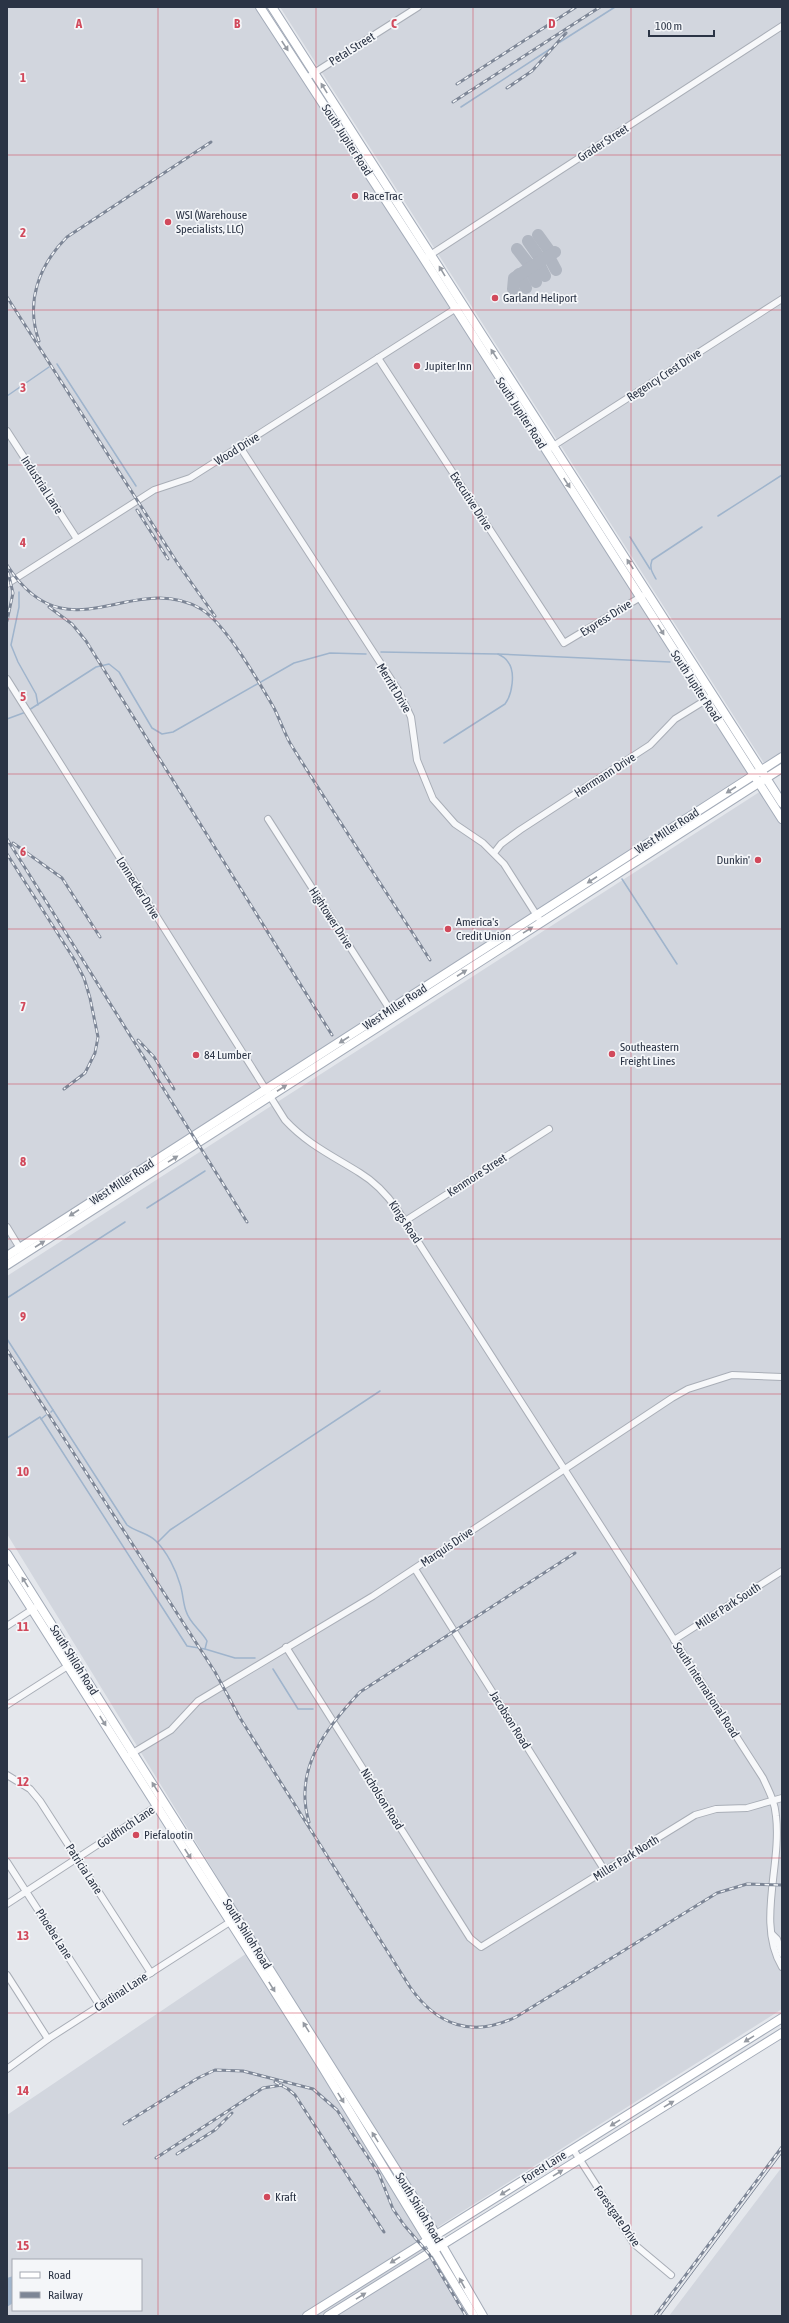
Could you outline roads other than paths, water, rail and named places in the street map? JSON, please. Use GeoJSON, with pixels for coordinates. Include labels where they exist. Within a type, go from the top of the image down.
{"type":"FeatureCollection","features":[{"type":"Feature","properties":{"kind":"main road","name":"South Jupiter Road"},"geometry":{"type":"LineString","coordinates":[[260,7],[424,259],[455,310],[754,775],[763,781],[782,803]]}},
{"type":"Feature","properties":{"kind":"main road","name":"South Jupiter Road"},"geometry":{"type":"LineString","coordinates":[[272,7],[432,254],[462,305],[762,771],[763,781],[782,819]]}},
{"type":"Feature","properties":{"kind":"main road"},"geometry":{"type":"LineString","coordinates":[[271,24],[279,18]]}},
{"type":"Feature","properties":{"kind":"main road"},"geometry":{"type":"LineString","coordinates":[[604,541],[612,536]]}},
{"type":"Feature","properties":{"kind":"main road","name":"West Miller Road"},"geometry":{"type":"LineString","coordinates":[[7,1265],[22,1251],[539,919],[782,757]]}},
{"type":"Feature","properties":{"kind":"main road","name":"West Miller Road"},"geometry":{"type":"LineString","coordinates":[[539,919],[782,768]]}},
{"type":"Feature","properties":{"kind":"main road","name":"West Miller Road"},"geometry":{"type":"LineString","coordinates":[[7,1256],[22,1251]]}},
{"type":"Feature","properties":{"kind":"main road","name":"South Shiloh Road"},"geometry":{"type":"LineString","coordinates":[[7,1554],[36,1607],[436,2234],[482,2316]]}},
{"type":"Feature","properties":{"kind":"main road","name":"South Shiloh Road"},"geometry":{"type":"LineString","coordinates":[[7,1570],[36,1607]]}},
{"type":"Feature","properties":{"kind":"main road","name":"South Shiloh Road"},"geometry":{"type":"LineString","coordinates":[[234,1919],[474,2316]]}},
{"type":"Feature","properties":{"kind":"main road","name":"Forest Lane"},"geometry":{"type":"LineString","coordinates":[[307,2316],[782,2018]]}},
{"type":"Feature","properties":{"kind":"main road","name":"Forest Lane"},"geometry":{"type":"LineString","coordinates":[[328,2316],[782,2033]]}},
{"type":"Feature","properties":{"kind":"main road"},"geometry":{"type":"LineString","coordinates":[[727,2053],[733,2063]]}},
{"type":"Feature","properties":{"kind":"main road"},"geometry":{"type":"LineString","coordinates":[[627,2116],[634,2125]]}},
{"type":"Feature","properties":{"kind":"street","name":"Petal Street"},"geometry":{"type":"LineString","coordinates":[[306,78],[418,7]]}},
{"type":"Feature","properties":{"kind":"street","name":"Grader Street"},"geometry":{"type":"LineString","coordinates":[[424,259],[782,26]]}},
{"type":"Feature","properties":{"kind":"street","name":"Regency Crest Drive"},"geometry":{"type":"LineString","coordinates":[[546,451],[782,299]]}},
{"type":"Feature","properties":{"kind":"street","name":"Wood Drive"},"geometry":{"type":"LineString","coordinates":[[7,584],[154,490],[190,478],[462,305]]}},
{"type":"Feature","properties":{"kind":"street","name":"Executive Drive"},"geometry":{"type":"LineString","coordinates":[[378,358],[564,643]]}},
{"type":"Feature","properties":{"kind":"street","name":"Industrial Lane"},"geometry":{"type":"LineString","coordinates":[[7,431],[77,539]]}},
{"type":"Feature","properties":{"kind":"street","name":"Merritt Drive"},"geometry":{"type":"LineString","coordinates":[[240,447],[398,690],[411,717],[416,760],[433,799],[455,824],[494,852],[504,864],[539,919]]}},
{"type":"Feature","properties":{"kind":"street","name":"Express Drive"},"geometry":{"type":"LineString","coordinates":[[564,643],[648,592]]}},
{"type":"Feature","properties":{"kind":"street","name":"Lonnecker Drive"},"geometry":{"type":"LineString","coordinates":[[7,679],[267,1094]]}},
{"type":"Feature","properties":{"kind":"street","name":"Herrmann Drive"},"geometry":{"type":"LineString","coordinates":[[494,852],[501,844],[520,830],[650,745],[675,719],[713,695]]}},
{"type":"Feature","properties":{"kind":"street","name":"Hightower Drive"},"geometry":{"type":"LineString","coordinates":[[268,819],[392,1014]]}},
{"type":"Feature","properties":{"kind":"street","name":"Kings Road"},"geometry":{"type":"LineString","coordinates":[[267,1094],[294,1130],[315,1148],[361,1173],[384,1193],[405,1221],[564,1468]]}},
{"type":"Feature","properties":{"kind":"street","name":"Kenmore Street"},"geometry":{"type":"LineString","coordinates":[[405,1221],[549,1129]]}},
{"type":"Feature","properties":{"kind":"street"},"geometry":{"type":"LineString","coordinates":[[7,1228],[22,1251]]}},
{"type":"Feature","properties":{"kind":"street","name":"Marquis Drive"},"geometry":{"type":"LineString","coordinates":[[130,1755],[171,1730],[198,1701],[373,1596],[640,1418],[688,1389],[732,1375],[782,1377]]}},
{"type":"Feature","properties":{"kind":"street","name":"South International Road"},"geometry":{"type":"LineString","coordinates":[[564,1468],[763,1778],[774,1801],[777,1825],[777,1855],[770,1915],[772,1934],[771,1939],[775,1954],[782,1967]]}},
{"type":"Feature","properties":{"kind":"street","name":"Jacobson Road"},"geometry":{"type":"LineString","coordinates":[[415,1569],[605,1870]]}},
{"type":"Feature","properties":{"kind":"street","name":"Miller Park South"},"geometry":{"type":"LineString","coordinates":[[674,1640],[782,1571]]}},
{"type":"Feature","properties":{"kind":"street"},"geometry":{"type":"LineString","coordinates":[[7,1626],[36,1607]]}},
{"type":"Feature","properties":{"kind":"street","name":"Nicholson Road"},"geometry":{"type":"LineString","coordinates":[[286,1647],[470,1938],[481,1947]]}},
{"type":"Feature","properties":{"kind":"street"},"geometry":{"type":"LineString","coordinates":[[7,1705],[72,1664]]}},
{"type":"Feature","properties":{"kind":"street","name":"Patricia Lane"},"geometry":{"type":"LineString","coordinates":[[7,1775],[30,1789],[40,1800],[151,1973]]}},
{"type":"Feature","properties":{"kind":"street","name":"Miller Park North"},"geometry":{"type":"LineString","coordinates":[[481,1947],[702,1812],[716,1809],[747,1808],[782,1798]]}},
{"type":"Feature","properties":{"kind":"street","name":"Goldfinch Lane"},"geometry":{"type":"LineString","coordinates":[[7,1904],[161,1804]]}},
{"type":"Feature","properties":{"kind":"street","name":"Phoebe Lane"},"geometry":{"type":"LineString","coordinates":[[7,1862],[100,2006]]}},
{"type":"Feature","properties":{"kind":"street","name":"Cardinal Lane"},"geometry":{"type":"LineString","coordinates":[[7,2069],[48,2039],[234,1919]]}},
{"type":"Feature","properties":{"kind":"street","name":"South International Road"},"geometry":{"type":"LineString","coordinates":[[772,1934],[777,1939],[782,1954]]}},
{"type":"Feature","properties":{"kind":"street"},"geometry":{"type":"LineString","coordinates":[[7,1975],[48,2039]]}},
{"type":"Feature","properties":{"kind":"street","name":"Forestgate Drive"},"geometry":{"type":"LineString","coordinates":[[573,2149],[634,2244],[671,2275]]}},
{"type":"Feature","properties":{"kind":"water"},"geometry":{"type":"Polygon","coordinates":[[[12,2276],[12,2304],[7,2307],[7,2278],[12,2276]]]}},
{"type":"Feature","properties":{"kind":"waterway"},"geometry":{"type":"LineString","coordinates":[[560,42],[615,7]]}},
{"type":"Feature","properties":{"kind":"waterway"},"geometry":{"type":"LineString","coordinates":[[461,107],[550,49]]}},
{"type":"Feature","properties":{"kind":"waterway"},"geometry":{"type":"LineString","coordinates":[[57,364],[136,486]]}},
{"type":"Feature","properties":{"kind":"waterway"},"geometry":{"type":"LineString","coordinates":[[7,396],[49,367]]}},
{"type":"Feature","properties":{"kind":"waterway"},"geometry":{"type":"LineString","coordinates":[[718,516],[782,475]]}},
{"type":"Feature","properties":{"kind":"waterway"},"geometry":{"type":"LineString","coordinates":[[656,579],[651,568],[652,560],[702,527]]}},
{"type":"Feature","properties":{"kind":"waterway"},"geometry":{"type":"LineString","coordinates":[[630,537],[650,569]]}},
{"type":"Feature","properties":{"kind":"waterway"},"geometry":{"type":"LineString","coordinates":[[19,592],[19,607],[11,645],[18,662],[36,694],[38,705]]}},
{"type":"Feature","properties":{"kind":"waterway"},"geometry":{"type":"LineString","coordinates":[[381,652],[497,654],[670,662]]}},
{"type":"Feature","properties":{"kind":"waterway"},"geometry":{"type":"LineString","coordinates":[[29,710],[96,667],[109,664],[119,672],[152,728],[162,734],[173,732],[294,663],[330,653],[366,654]]}},
{"type":"Feature","properties":{"kind":"waterway"},"geometry":{"type":"LineString","coordinates":[[444,743],[505,704],[510,695],[512,672],[504,657],[498,654]]}},
{"type":"Feature","properties":{"kind":"waterway"},"geometry":{"type":"LineString","coordinates":[[7,719],[26,712]]}},
{"type":"Feature","properties":{"kind":"waterway"},"geometry":{"type":"LineString","coordinates":[[622,879],[677,964]]}},
{"type":"Feature","properties":{"kind":"waterway"},"geometry":{"type":"LineString","coordinates":[[147,1208],[205,1171]]}},
{"type":"Feature","properties":{"kind":"waterway"},"geometry":{"type":"LineString","coordinates":[[7,1298],[125,1222]]}},
{"type":"Feature","properties":{"kind":"waterway"},"geometry":{"type":"LineString","coordinates":[[7,1339],[53,1410],[51,1412]]}},
{"type":"Feature","properties":{"kind":"waterway"},"geometry":{"type":"LineString","coordinates":[[158,1542],[170,1530],[380,1391]]}},
{"type":"Feature","properties":{"kind":"waterway"},"geometry":{"type":"LineString","coordinates":[[53,1410],[127,1525],[153,1538],[160,1545],[174,1567],[181,1587],[188,1616],[207,1641],[205,1649]]}},
{"type":"Feature","properties":{"kind":"waterway"},"geometry":{"type":"LineString","coordinates":[[41,1419],[46,1415]]}},
{"type":"Feature","properties":{"kind":"waterway"},"geometry":{"type":"LineString","coordinates":[[7,1438],[40,1417],[187,1646],[205,1649],[235,1658],[255,1658]]}},
{"type":"Feature","properties":{"kind":"waterway"},"geometry":{"type":"LineString","coordinates":[[273,1669],[298,1709],[313,1709]]}},
{"type":"Feature","properties":{"kind":"tram line"},"geometry":{"type":"LineString","coordinates":[[660,2316],[782,2153]]}},
{"type":"Feature","properties":{"kind":"railway"},"geometry":{"type":"LineString","coordinates":[[457,84],[576,7]]}},
{"type":"Feature","properties":{"kind":"railway"},"geometry":{"type":"LineString","coordinates":[[453,102],[600,7]]}},
{"type":"Feature","properties":{"kind":"railway"},"geometry":{"type":"LineString","coordinates":[[507,88],[532,71],[566,33]]}},
{"type":"Feature","properties":{"kind":"railway"},"geometry":{"type":"LineString","coordinates":[[39,341],[35,326],[34,298],[42,272],[57,248],[67,237],[211,142]]}},
{"type":"Feature","properties":{"kind":"railway"},"geometry":{"type":"LineString","coordinates":[[7,297],[178,564],[215,616]]}},
{"type":"Feature","properties":{"kind":"railway"},"geometry":{"type":"LineString","coordinates":[[137,510],[168,559]]}},
{"type":"Feature","properties":{"kind":"railway"},"geometry":{"type":"LineString","coordinates":[[7,565],[30,592],[53,606],[77,610],[150,598],[175,599],[201,609],[210,616],[231,640],[251,669],[274,708],[290,743],[324,798],[430,960]]}},
{"type":"Feature","properties":{"kind":"railway"},"geometry":{"type":"LineString","coordinates":[[7,621],[13,593],[8,572]]}},
{"type":"Feature","properties":{"kind":"railway"},"geometry":{"type":"LineString","coordinates":[[49,607],[72,624],[86,641],[332,1035]]}},
{"type":"Feature","properties":{"kind":"railway"},"geometry":{"type":"LineString","coordinates":[[7,839],[247,1222]]}},
{"type":"Feature","properties":{"kind":"railway"},"geometry":{"type":"LineString","coordinates":[[13,843],[62,878],[100,937]]}},
{"type":"Feature","properties":{"kind":"railway"},"geometry":{"type":"LineString","coordinates":[[7,854],[74,959],[84,978],[90,998],[98,1037],[95,1053],[85,1073],[64,1089]]}},
{"type":"Feature","properties":{"kind":"railway"},"geometry":{"type":"LineString","coordinates":[[138,1040],[154,1057],[174,1089]]}},
{"type":"Feature","properties":{"kind":"railway"},"geometry":{"type":"LineString","coordinates":[[7,1350],[215,1672],[240,1718],[410,1987],[432,2011],[444,2019],[471,2027],[485,2027],[500,2023],[516,2017],[717,1893],[747,1884],[782,1885]]}},
{"type":"Feature","properties":{"kind":"railway"},"geometry":{"type":"LineString","coordinates":[[309,1822],[305,1803],[305,1784],[309,1767],[316,1751],[335,1720],[360,1692],[575,1553]]}},
{"type":"Feature","properties":{"kind":"railway"},"geometry":{"type":"LineString","coordinates":[[124,2124],[198,2078],[215,2070],[243,2071],[313,2089],[337,2110],[379,2174],[393,2209],[404,2225],[429,2254],[466,2316]]}},
{"type":"Feature","properties":{"kind":"railway"},"geometry":{"type":"LineString","coordinates":[[275,2082],[288,2089],[295,2095],[384,2232]]}},
{"type":"Feature","properties":{"kind":"railway"},"geometry":{"type":"LineString","coordinates":[[156,2158],[263,2088],[282,2085]]}},
{"type":"Feature","properties":{"kind":"railway"},"geometry":{"type":"LineString","coordinates":[[177,2154],[215,2130],[232,2113]]}},
{"type":"Feature","properties":{"kind":"railway"},"geometry":{"type":"LineString","coordinates":[[655,2316],[782,2147]]}},
{"type":"Feature","properties":{"kind":"place","name":"RaceTrac"},"geometry":{"type":"Point","coordinates":[355,196]}},
{"type":"Feature","properties":{"kind":"place","name":"WSI (Warehouse Specialists, LLC)"},"geometry":{"type":"Point","coordinates":[168,222]}},
{"type":"Feature","properties":{"kind":"place","name":"Garland Heliport"},"geometry":{"type":"Point","coordinates":[495,298]}},
{"type":"Feature","properties":{"kind":"place","name":"Jupiter Inn"},"geometry":{"type":"Point","coordinates":[417,366]}},
{"type":"Feature","properties":{"kind":"place","name":"Dunkin'"},"geometry":{"type":"Point","coordinates":[758,860]}},
{"type":"Feature","properties":{"kind":"place","name":"America's Credit Union"},"geometry":{"type":"Point","coordinates":[448,929]}},
{"type":"Feature","properties":{"kind":"place","name":"Southeastern Freight Lines"},"geometry":{"type":"Point","coordinates":[612,1054]}},
{"type":"Feature","properties":{"kind":"place","name":"84 Lumber"},"geometry":{"type":"Point","coordinates":[196,1055]}},
{"type":"Feature","properties":{"kind":"place","name":"Piefalootin"},"geometry":{"type":"Point","coordinates":[136,1835]}},
{"type":"Feature","properties":{"kind":"place","name":"Kraft"},"geometry":{"type":"Point","coordinates":[267,2197]}}]}
